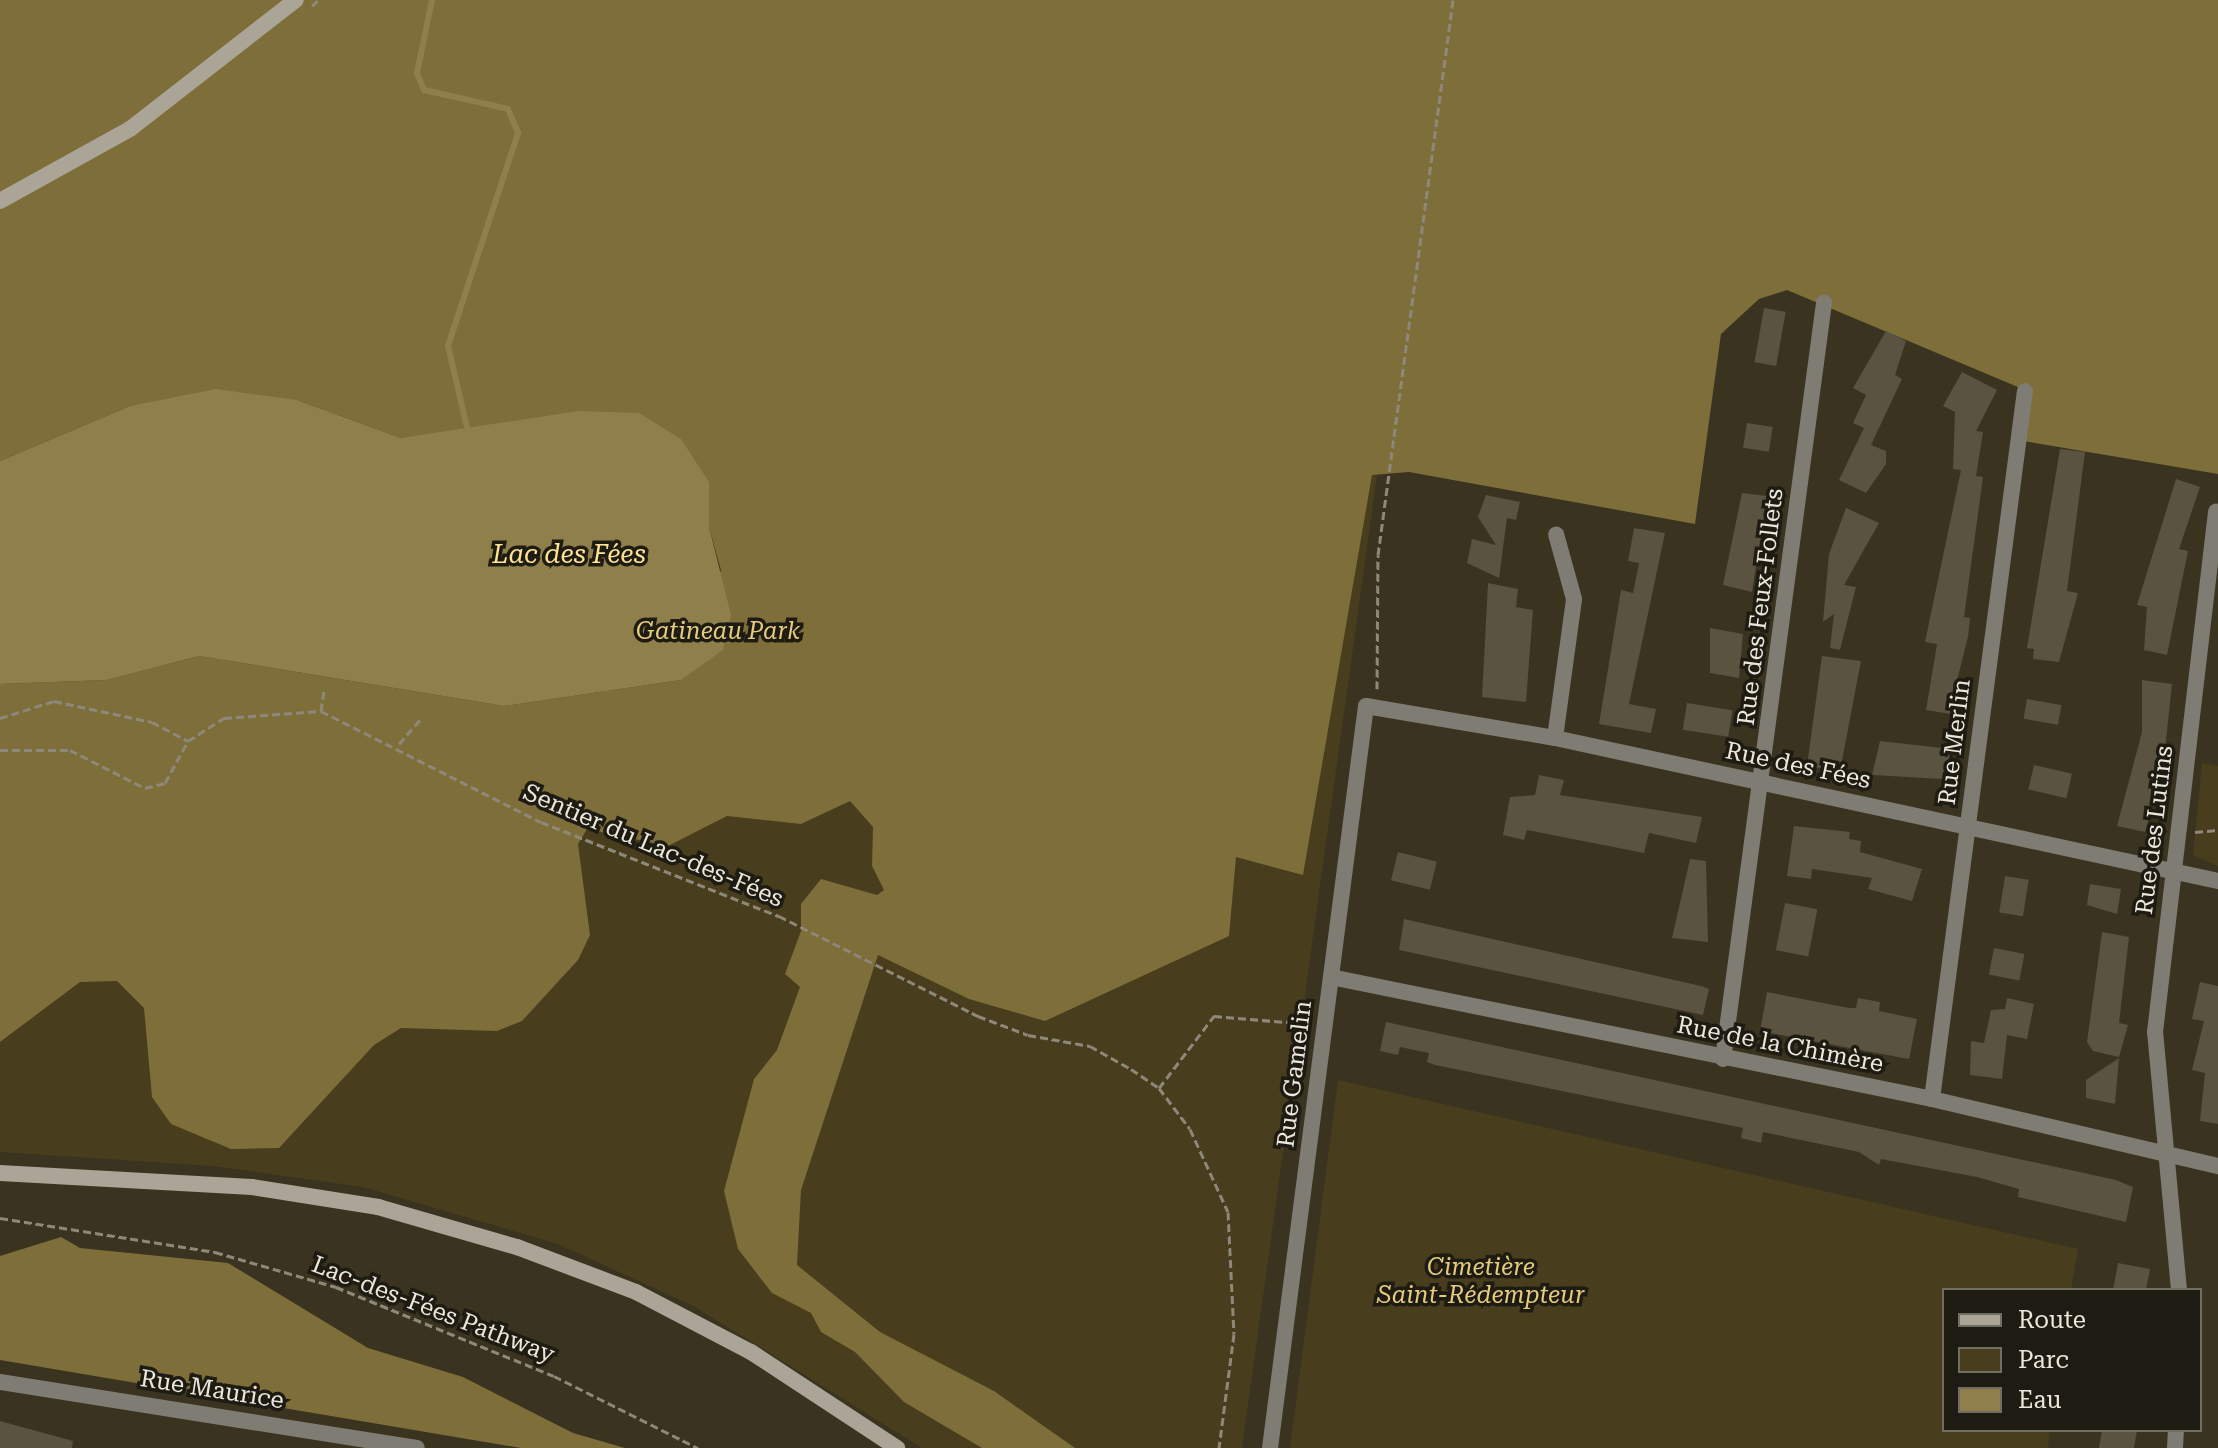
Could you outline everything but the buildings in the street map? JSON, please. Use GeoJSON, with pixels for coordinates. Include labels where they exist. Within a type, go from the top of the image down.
{"type":"FeatureCollection","features":[{"type":"Feature","properties":{"kind":"street"},"geometry":{"type":"LineString","coordinates":[[0,201],[130,129],[296,0]]}},
{"type":"Feature","properties":{"kind":"street","name":"Rue des Feux-Follets"},"geometry":{"type":"LineString","coordinates":[[1723,1059],[1763,783],[1824,303]]}},
{"type":"Feature","properties":{"kind":"street","name":"Rue Merlin"},"geometry":{"type":"LineString","coordinates":[[1932,1099],[2025,391]]}},
{"type":"Feature","properties":{"kind":"street","name":"Rue des Lutins"},"geometry":{"type":"LineString","coordinates":[[2179,1288],[2163,1153],[2155,1032],[2216,512]]}},
{"type":"Feature","properties":{"kind":"street"},"geometry":{"type":"LineString","coordinates":[[1555,738],[1574,599],[1556,534]]}},
{"type":"Feature","properties":{"kind":"street","name":"Rue des Fées"},"geometry":{"type":"LineString","coordinates":[[1366,706],[1555,738],[2218,881]]}},
{"type":"Feature","properties":{"kind":"street","name":"Rue Gamelin"},"geometry":{"type":"LineString","coordinates":[[1270,1448],[1366,706]]}},
{"type":"Feature","properties":{"kind":"street","name":"Rue de la Chimère"},"geometry":{"type":"LineString","coordinates":[[1331,977],[1932,1099],[2218,1166]]}},
{"type":"Feature","properties":{"kind":"street"},"geometry":{"type":"LineString","coordinates":[[0,1173],[252,1187],[378,1207],[517,1247],[636,1292],[751,1352],[897,1448]]}},
{"type":"Feature","properties":{"kind":"street","name":"Rue Maurice"},"geometry":{"type":"LineString","coordinates":[[0,1382],[417,1448]]}},
{"type":"Feature","properties":{"kind":"path"},"geometry":{"type":"LineString","coordinates":[[1366,706],[1379,686],[1378,555],[1453,0]]}},
{"type":"Feature","properties":{"kind":"path"},"geometry":{"type":"LineString","coordinates":[[0,750],[70,750],[145,788],[165,783],[188,741],[224,718],[321,711],[324,689]]}},
{"type":"Feature","properties":{"kind":"path"},"geometry":{"type":"LineString","coordinates":[[0,718],[54,701],[152,722],[188,741]]}},
{"type":"Feature","properties":{"kind":"path","name":"Sentier du Lac-des-Fées"},"geometry":{"type":"LineString","coordinates":[[321,711],[363,735],[399,744],[541,822],[662,865],[1004,1027],[1090,1046],[1159,1088]]}},
{"type":"Feature","properties":{"kind":"path"},"geometry":{"type":"LineString","coordinates":[[399,744],[420,720]]}},
{"type":"Feature","properties":{"kind":"path"},"geometry":{"type":"LineString","coordinates":[[2179,835],[2218,830]]}},
{"type":"Feature","properties":{"kind":"path"},"geometry":{"type":"LineString","coordinates":[[1219,1448],[1234,1334],[1228,1212],[1212,1165],[1159,1088],[1214,1016],[1325,1026]]}},
{"type":"Feature","properties":{"kind":"path","name":"Lac-des-Fées Pathway"},"geometry":{"type":"LineString","coordinates":[[0,1218],[215,1252],[336,1287],[554,1376],[698,1448]]}},
{"type":"Feature","properties":{"kind":"green space","name":"Gatineau Park"},"geometry":{"type":"Polygon","coordinates":[[[0,0],[2218,0],[1430,94],[1242,1448],[922,1448],[695,1307],[558,1244],[363,1187],[212,1166],[0,1152],[0,0]]]}},
{"type":"Feature","properties":{"kind":"green space","name":"Gatineau Park"},"geometry":{"type":"Polygon","coordinates":[[[0,0],[2218,0],[2218,474],[2018,440],[2025,390],[1787,290],[1759,299],[1721,334],[1695,524],[1409,472],[1372,475],[1303,875],[1236,857],[1229,936],[1045,1021],[969,999],[878,955],[801,1190],[797,1265],[880,1332],[994,1391],[1075,1448],[982,1448],[904,1402],[855,1352],[821,1332],[811,1313],[772,1293],[738,1249],[724,1191],[754,1079],[777,1050],[800,987],[785,974],[801,931],[801,904],[821,879],[877,895],[884,890],[872,866],[873,827],[850,801],[801,824],[727,816],[668,846],[587,829],[578,844],[590,935],[578,960],[522,1021],[497,1031],[401,1028],[374,1045],[279,1148],[231,1149],[171,1124],[152,1097],[144,1008],[117,981],[80,982],[0,1042],[0,684],[107,680],[199,656],[504,706],[681,680],[721,570],[709,527],[709,482],[468,431],[401,438],[297,400],[130,406],[0,461],[0,0]]]}},
{"type":"Feature","properties":{"kind":"green space"},"geometry":{"type":"Polygon","coordinates":[[[2202,763],[2218,766],[2218,866],[2193,855],[2202,763]]]}},
{"type":"Feature","properties":{"kind":"green space","name":"Cimetière Saint-Rédempteur"},"geometry":{"type":"Polygon","coordinates":[[[1338,1080],[2078,1249],[2071,1288],[1942,1288],[1942,1432],[2050,1432],[2048,1448],[1290,1448],[1338,1080]]]}},
{"type":"Feature","properties":{"kind":"green space"},"geometry":{"type":"Polygon","coordinates":[[[61,1237],[80,1248],[228,1263],[368,1348],[463,1377],[573,1433],[625,1448],[521,1448],[0,1360],[0,1256],[61,1237]]]}},
{"type":"Feature","properties":{"kind":"water","name":"Lac des Fées"},"geometry":{"type":"Polygon","coordinates":[[[216,389],[297,400],[401,438],[578,411],[639,413],[681,439],[709,482],[709,527],[731,615],[723,650],[681,680],[504,706],[199,656],[107,680],[0,684],[0,461],[130,406],[216,389]]]}},
{"type":"Feature","properties":{"kind":"waterway"},"geometry":{"type":"LineString","coordinates":[[432,0],[417,73],[424,90],[508,109],[518,133],[448,346],[468,431]]}}]}
